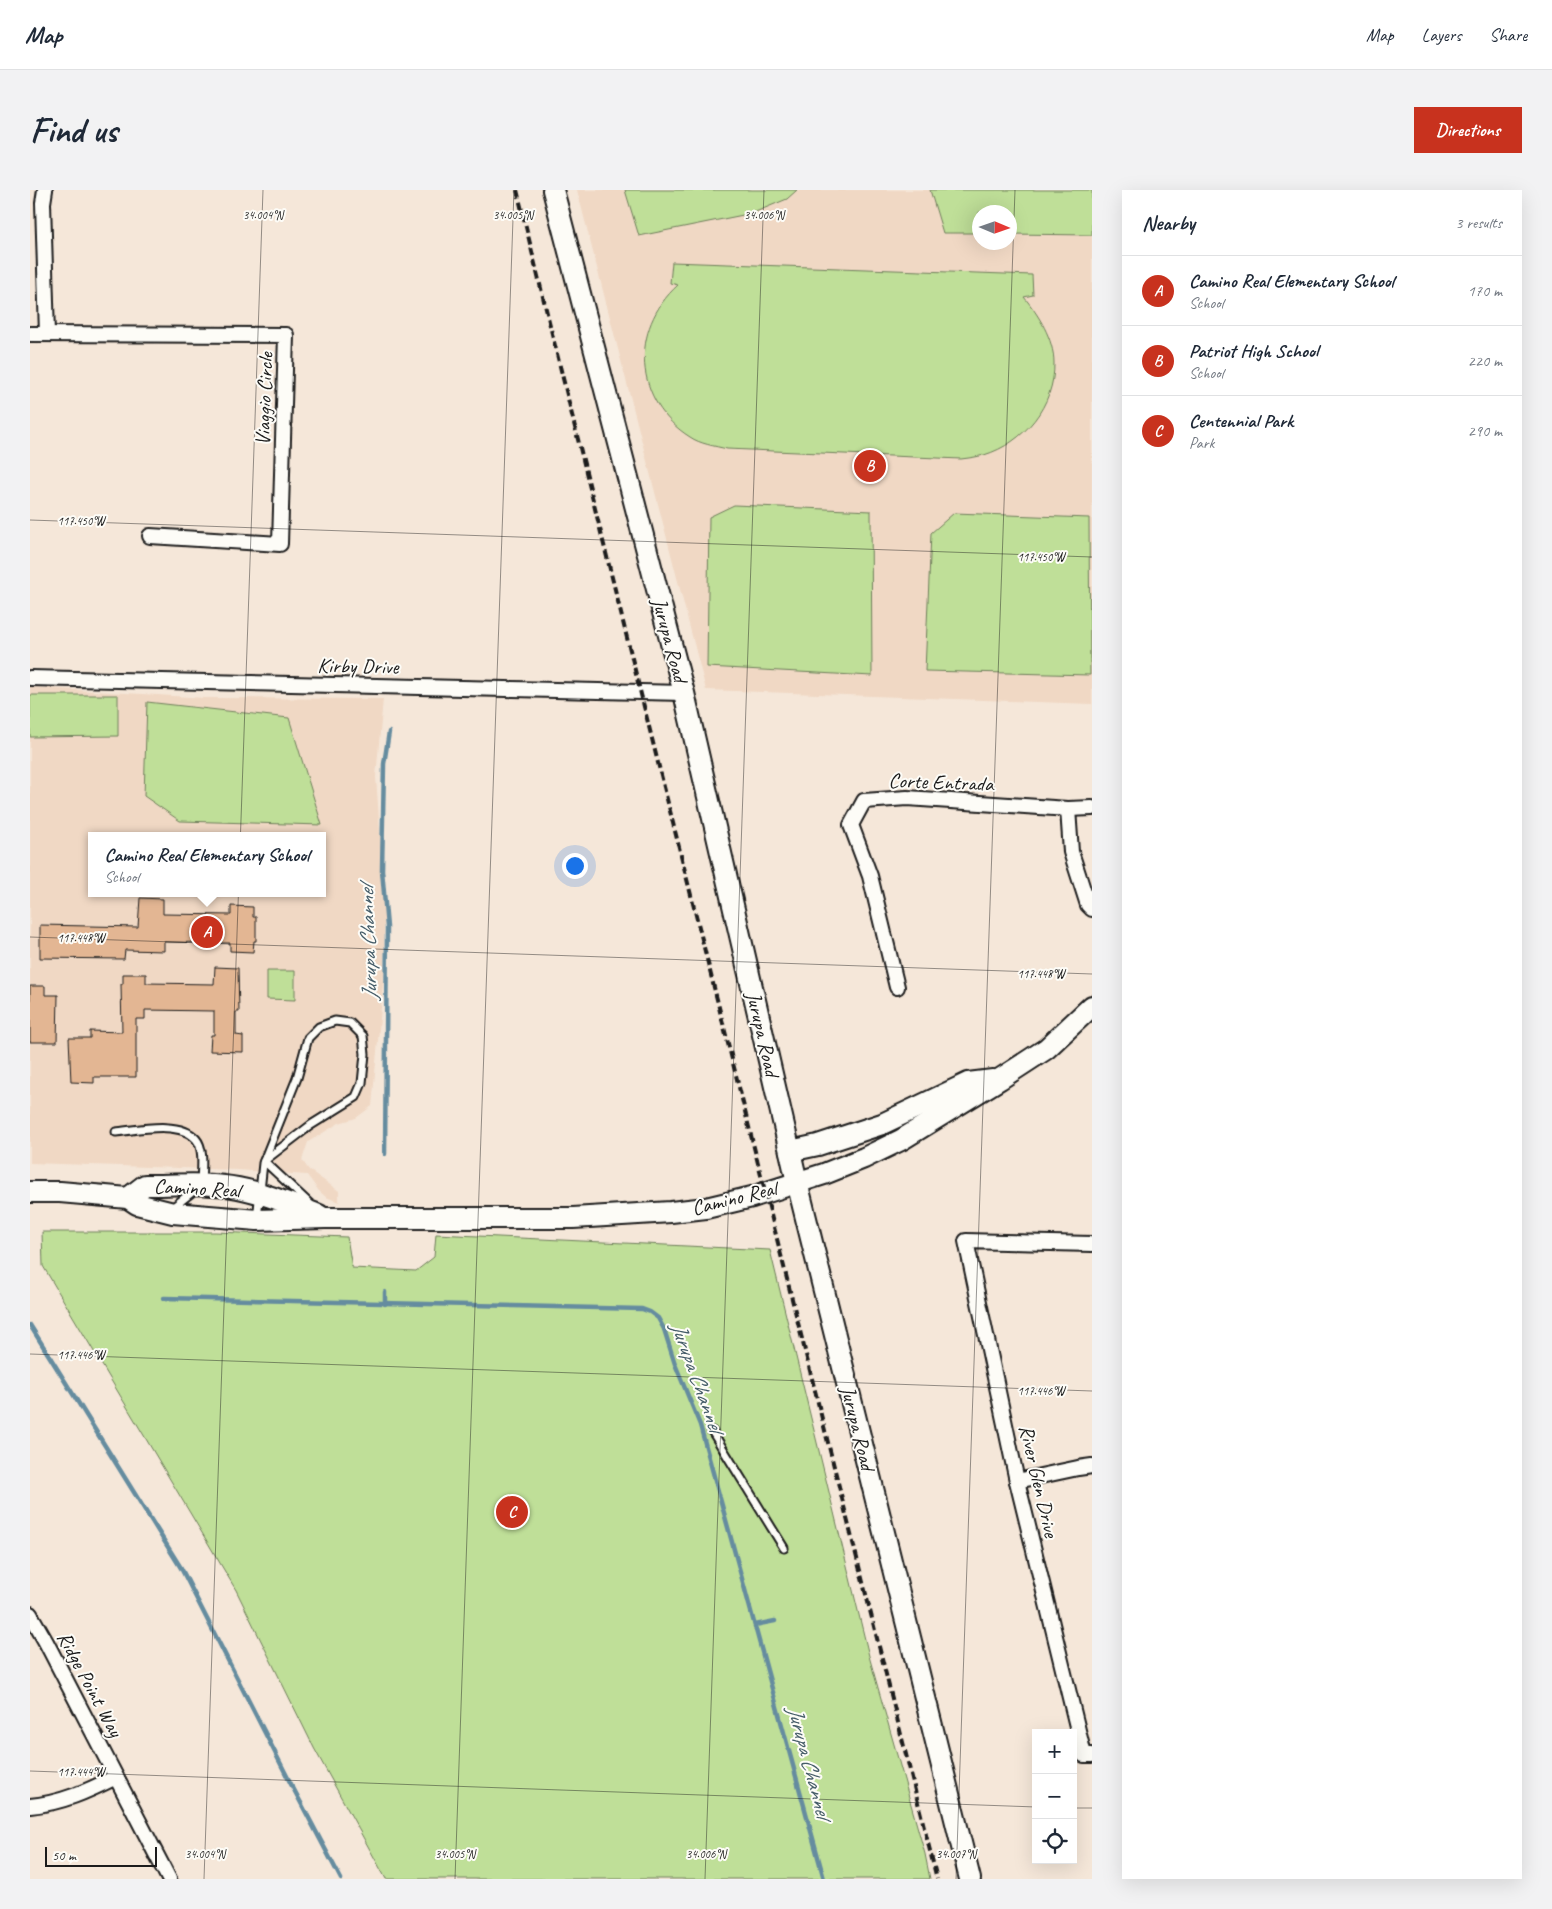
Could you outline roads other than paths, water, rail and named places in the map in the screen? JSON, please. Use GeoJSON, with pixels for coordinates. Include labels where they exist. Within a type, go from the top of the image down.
{"type":"FeatureCollection","features":[{"type":"Feature","properties":{"kind":"street"},"geometry":{"type":"LineString","coordinates":[[30,334],[46,334],[43,203],[45,190]]}},
{"type":"Feature","properties":{"kind":"street","name":"Jurupa Road"},"geometry":{"type":"LineString","coordinates":[[553,190],[684,693],[797,1182],[970,1879]]}},
{"type":"Feature","properties":{"kind":"street","name":"Viaggio Circle"},"geometry":{"type":"LineString","coordinates":[[46,334],[286,335],[280,544],[150,536]]}},
{"type":"Feature","properties":{"kind":"street","name":"Kirby Drive"},"geometry":{"type":"LineString","coordinates":[[30,678],[684,693]]}},
{"type":"Feature","properties":{"kind":"street","name":"Corte Entrada"},"geometry":{"type":"LineString","coordinates":[[896,987],[870,876],[851,825],[864,801],[907,798],[1068,809],[1092,808]]}},
{"type":"Feature","properties":{"kind":"street"},"geometry":{"type":"LineString","coordinates":[[1068,809],[1072,852],[1088,905],[1092,909]]}},
{"type":"Feature","properties":{"kind":"street","name":"Camino Real"},"geometry":{"type":"LineString","coordinates":[[30,1192],[60,1192],[128,1198],[137,1204],[168,1212],[257,1220],[325,1218],[573,1218],[706,1208],[752,1197],[797,1182],[864,1158],[894,1143],[1000,1079],[1046,1048],[1092,1006]]}},
{"type":"Feature","properties":{"kind":"street"},"geometry":{"type":"LineString","coordinates":[[790,1151],[825,1143],[882,1124],[968,1083],[1000,1079]]}},
{"type":"Feature","properties":{"kind":"street","name":"Camino Real"},"geometry":{"type":"LineString","coordinates":[[128,1198],[145,1184],[239,1188],[290,1203],[325,1218]]}},
{"type":"Feature","properties":{"kind":"street","name":"River Glen Drive"},"geometry":{"type":"LineString","coordinates":[[1092,1244],[966,1241],[1017,1480],[1084,1755],[1092,1755]]}},
{"type":"Feature","properties":{"kind":"street"},"geometry":{"type":"LineString","coordinates":[[1017,1480],[1092,1466]]}},
{"type":"Feature","properties":{"kind":"street","name":"Ridge Point Way"},"geometry":{"type":"LineString","coordinates":[[30,1614],[169,1879]]}},
{"type":"Feature","properties":{"kind":"street"},"geometry":{"type":"LineString","coordinates":[[30,1806],[46,1805],[64,1800],[116,1777]]}},
{"type":"Feature","properties":{"kind":"lane"},"geometry":{"type":"LineString","coordinates":[[257,1220],[264,1161],[297,1078],[308,1038],[319,1027],[335,1021],[350,1023],[363,1036],[365,1054],[362,1083],[356,1098],[311,1126],[264,1161]]}},
{"type":"Feature","properties":{"kind":"lane"},"geometry":{"type":"LineString","coordinates":[[116,1132],[149,1128],[182,1129],[197,1139],[201,1154],[201,1185],[168,1212]]}},
{"type":"Feature","properties":{"kind":"lane"},"geometry":{"type":"LineString","coordinates":[[264,1161],[325,1218]]}},
{"type":"Feature","properties":{"kind":"lane"},"geometry":{"type":"LineString","coordinates":[[712,1431],[784,1548]]}},
{"type":"Feature","properties":{"kind":"waterway","name":"Jurupa Channel"},"geometry":{"type":"LineString","coordinates":[[385,1154],[387,927],[382,870],[384,764],[389,732]]}},
{"type":"Feature","properties":{"kind":"waterway","name":"Jurupa Channel"},"geometry":{"type":"LineString","coordinates":[[385,1292],[385,1304]]}},
{"type":"Feature","properties":{"kind":"waterway","name":"Jurupa Channel"},"geometry":{"type":"LineString","coordinates":[[164,1298],[642,1309],[658,1318],[664,1329],[675,1364],[700,1425],[824,1879]]}},
{"type":"Feature","properties":{"kind":"waterway"},"geometry":{"type":"LineString","coordinates":[[30,1325],[181,1568],[341,1879]]}},
{"type":"Feature","properties":{"kind":"waterway","name":"Jurupa Channel"},"geometry":{"type":"LineString","coordinates":[[755,1625],[775,1621]]}},
{"type":"Feature","properties":{"kind":"railway"},"geometry":{"type":"LineString","coordinates":[[517,190],[673,824],[937,1879]]}},
{"type":"Feature","properties":{"kind":"place","name":"Patriot High School"},"geometry":{"type":"Point","coordinates":[870,466]}},
{"type":"Feature","properties":{"kind":"place","name":"Camino Real Elementary School"},"geometry":{"type":"Point","coordinates":[207,932]}},
{"type":"Feature","properties":{"kind":"place","name":"Centennial Park"},"geometry":{"type":"Point","coordinates":[512,1512]}}]}
